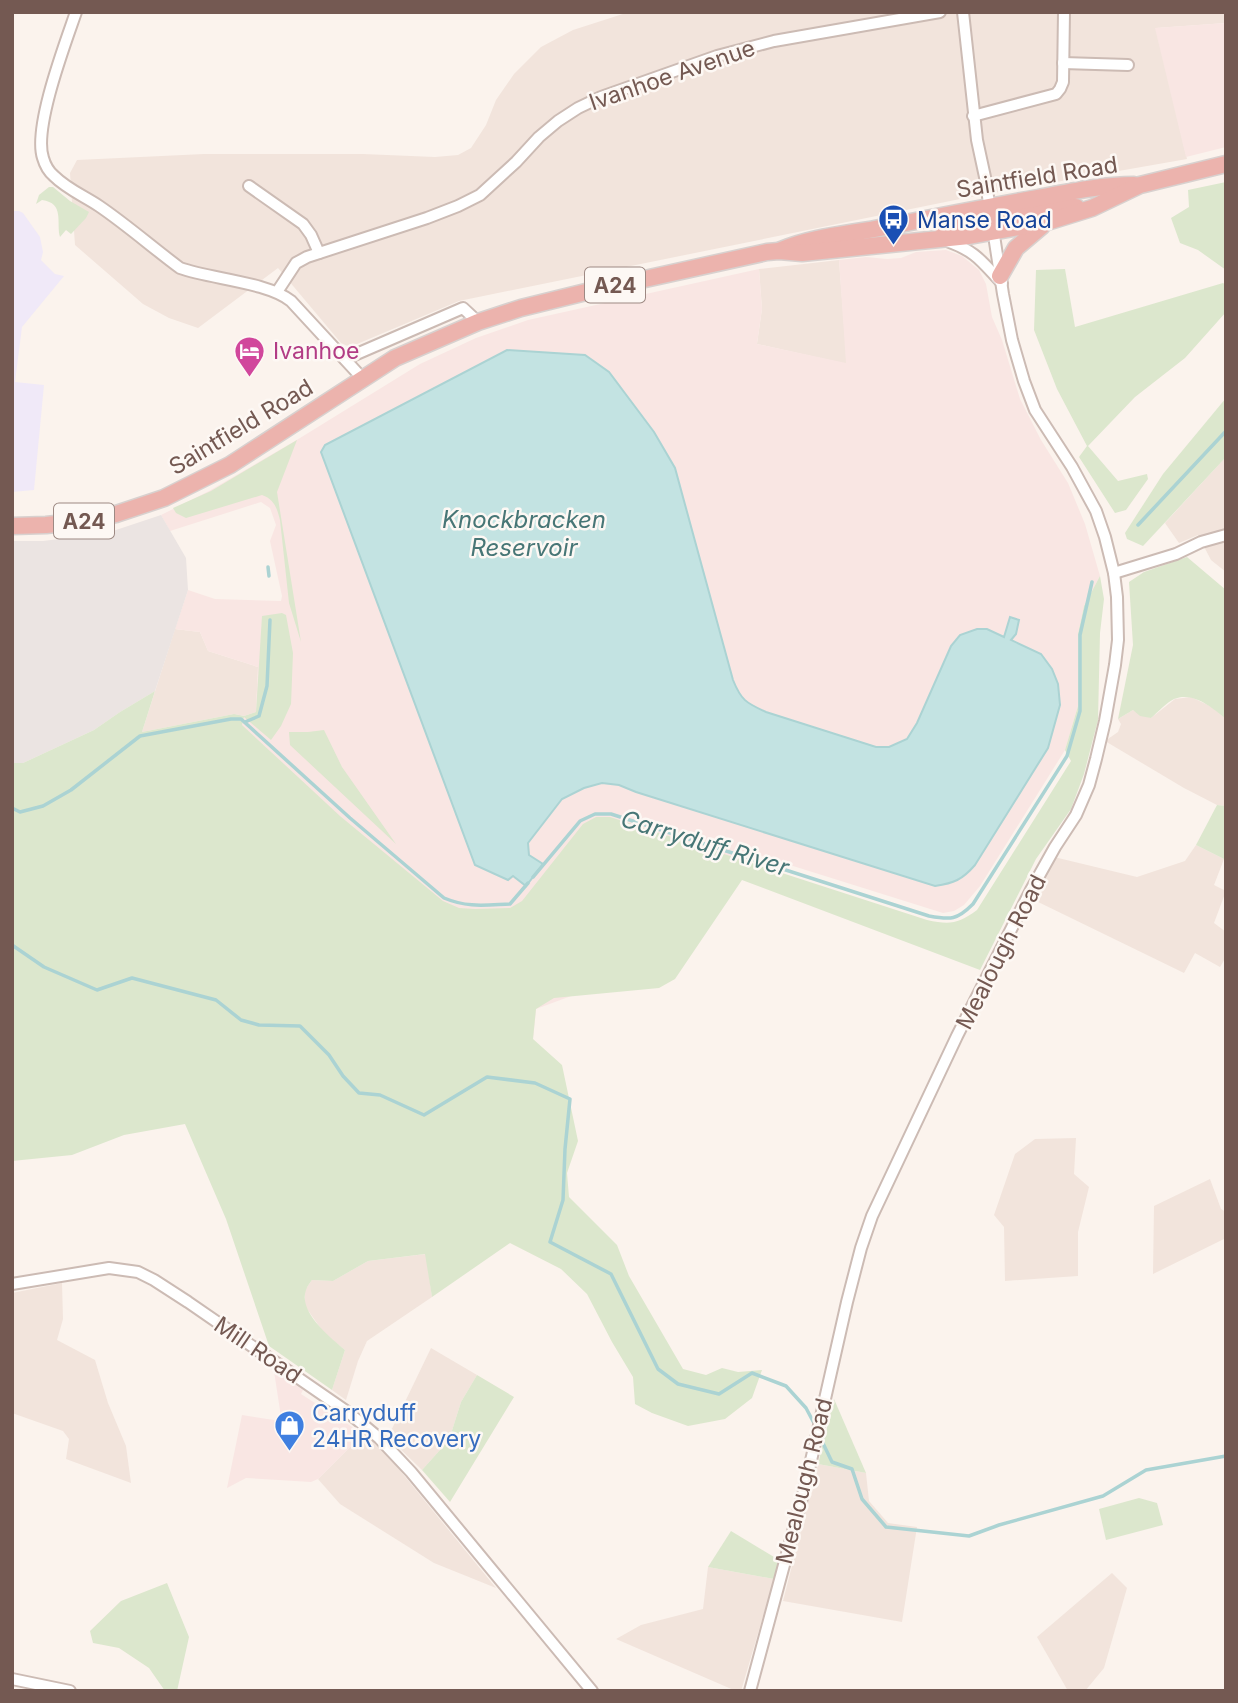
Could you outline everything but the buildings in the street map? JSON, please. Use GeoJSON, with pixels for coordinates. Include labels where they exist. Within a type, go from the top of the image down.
{"type":"FeatureCollection","features":[{"type":"Feature","properties":{"kind":"highway","name":"Saintfield Road"},"geometry":{"type":"LineString","coordinates":[[12,526],[47,526],[85,521],[164,498],[230,465],[395,358],[478,322],[522,308],[779,251],[800,242],[884,228],[991,219],[1047,222],[1092,208],[1139,185],[1226,164]]}},
{"type":"Feature","properties":{"kind":"highway","name":"Saintfield Road"},"geometry":{"type":"LineString","coordinates":[[779,251],[802,253],[939,239],[1075,191],[1139,185]]}},
{"type":"Feature","properties":{"kind":"highway"},"geometry":{"type":"LineString","coordinates":[[991,219],[1064,207],[1092,208]]}},
{"type":"Feature","properties":{"kind":"highway"},"geometry":{"type":"LineString","coordinates":[[1001,280],[1016,247],[1047,222]]}},
{"type":"Feature","properties":{"kind":"street"},"geometry":{"type":"LineString","coordinates":[[76,12],[55,75],[40,138],[43,160],[52,175],[99,206],[180,268],[277,292],[291,301],[363,379]]}},
{"type":"Feature","properties":{"kind":"street","name":"Ivanhoe Avenue"},"geometry":{"type":"LineString","coordinates":[[277,292],[296,263],[427,218],[480,195],[558,121],[601,97],[718,56],[774,41],[940,12]]}},
{"type":"Feature","properties":{"kind":"street"},"geometry":{"type":"LineString","coordinates":[[963,12],[973,116],[991,219]]}},
{"type":"Feature","properties":{"kind":"street"},"geometry":{"type":"LineString","coordinates":[[973,116],[1056,94],[1063,82],[1064,12]]}},
{"type":"Feature","properties":{"kind":"street"},"geometry":{"type":"LineString","coordinates":[[1063,63],[1128,65]]}},
{"type":"Feature","properties":{"kind":"street"},"geometry":{"type":"LineString","coordinates":[[249,186],[303,224],[311,234],[319,253]]}},
{"type":"Feature","properties":{"kind":"street","name":"Mealough Road"},"geometry":{"type":"LineString","coordinates":[[750,1691],[798,1514],[861,1248],[873,1216],[957,1036],[1031,890],[1076,815],[1089,785],[1115,665],[1118,622],[1114,573],[1107,544],[1096,510],[1035,410],[1024,381],[1012,340],[991,219]]}},
{"type":"Feature","properties":{"kind":"street"},"geometry":{"type":"LineString","coordinates":[[939,239],[974,253],[1001,280]]}},
{"type":"Feature","properties":{"kind":"street"},"geometry":{"type":"LineString","coordinates":[[345,359],[463,308],[478,322]]}},
{"type":"Feature","properties":{"kind":"street"},"geometry":{"type":"LineString","coordinates":[[1114,573],[1226,535]]}},
{"type":"Feature","properties":{"kind":"street","name":"Mill Road"},"geometry":{"type":"LineString","coordinates":[[12,1284],[109,1268],[138,1272],[176,1294],[349,1413],[379,1438],[411,1472],[592,1691]]}},
{"type":"Feature","properties":{"kind":"street"},"geometry":{"type":"LineString","coordinates":[[12,1679],[70,1691]]}},
{"type":"Feature","properties":{"kind":"shaded area"},"geometry":{"type":"Polygon","coordinates":[[[629,12],[1226,12],[1226,23],[1156,28],[1187,159],[965,198],[459,301],[350,347],[341,343],[278,268],[198,328],[169,318],[143,304],[75,245],[70,173],[77,160],[204,154],[458,155],[471,148],[486,125],[496,100],[514,74],[541,47],[573,30],[629,12]]]}},
{"type":"Feature","properties":{"kind":"shaded area"},"geometry":{"type":"Polygon","coordinates":[[[1226,23],[1226,147],[1186,157],[1155,28],[1226,23]]]}},
{"type":"Feature","properties":{"kind":"shaded area"},"geometry":{"type":"Polygon","coordinates":[[[12,211],[23,213],[40,237],[43,252],[41,260],[55,274],[64,276],[22,327],[15,382],[44,385],[34,490],[12,492],[12,211]]]}},
{"type":"Feature","properties":{"kind":"shaded area"},"geometry":{"type":"Polygon","coordinates":[[[946,250],[962,256],[979,270],[986,284],[992,317],[1020,399],[1041,440],[1068,483],[1085,524],[1100,576],[1084,606],[1078,634],[1078,706],[1065,750],[980,886],[964,905],[954,911],[943,913],[752,853],[682,955],[536,1009],[533,1039],[12,798],[234,714],[244,716],[256,712],[258,667],[208,651],[200,632],[175,629],[188,590],[215,599],[281,601],[270,541],[276,525],[270,508],[261,502],[170,531],[161,515],[209,491],[300,438],[420,364],[476,338],[528,320],[759,269],[762,309],[757,344],[846,363],[839,260],[866,257],[901,258],[916,252],[946,250]]]}},
{"type":"Feature","properties":{"kind":"shaded area"},"geometry":{"type":"Polygon","coordinates":[[[839,260],[847,364],[757,344],[762,309],[759,269],[839,260]]]}},
{"type":"Feature","properties":{"kind":"shaded area"},"geometry":{"type":"Polygon","coordinates":[[[1226,457],[1226,572],[1211,560],[1198,535],[1179,543],[1165,523],[1226,457]]]}},
{"type":"Feature","properties":{"kind":"shaded area"},"geometry":{"type":"Polygon","coordinates":[[[161,515],[186,558],[188,590],[155,691],[94,730],[23,763],[12,763],[12,541],[43,541],[107,533],[161,515]]]}},
{"type":"Feature","properties":{"kind":"shaded area"},"geometry":{"type":"Polygon","coordinates":[[[175,629],[200,632],[208,651],[258,667],[256,712],[142,732],[175,629]]]}},
{"type":"Feature","properties":{"kind":"shaded area"},"geometry":{"type":"Polygon","coordinates":[[[1191,697],[1212,707],[1226,719],[1226,806],[1217,805],[1184,788],[1105,741],[1118,732],[1121,724],[1118,719],[1133,710],[1151,718],[1175,699],[1191,697]]]}},
{"type":"Feature","properties":{"kind":"shaded area"},"geometry":{"type":"Polygon","coordinates":[[[1196,845],[1224,859],[1214,885],[1226,891],[1214,923],[1226,932],[1226,957],[1220,967],[1195,953],[1184,973],[1032,899],[1054,857],[1137,877],[1185,861],[1196,845]]]}},
{"type":"Feature","properties":{"kind":"shaded area"},"geometry":{"type":"Polygon","coordinates":[[[1076,1138],[1074,1174],[1089,1187],[1078,1232],[1078,1276],[1005,1281],[1004,1227],[994,1215],[1015,1154],[1035,1139],[1076,1138]]]}},
{"type":"Feature","properties":{"kind":"shaded area"},"geometry":{"type":"Polygon","coordinates":[[[1210,1179],[1221,1209],[1226,1212],[1226,1238],[1153,1274],[1154,1206],[1210,1179]]]}},
{"type":"Feature","properties":{"kind":"shaded area"},"geometry":{"type":"Polygon","coordinates":[[[426,1254],[432,1297],[367,1341],[346,1400],[332,1390],[345,1350],[324,1333],[305,1306],[305,1290],[312,1280],[333,1281],[368,1261],[426,1254]]]}},
{"type":"Feature","properties":{"kind":"shaded area"},"geometry":{"type":"Polygon","coordinates":[[[62,1283],[63,1319],[57,1340],[95,1360],[108,1403],[126,1446],[131,1483],[66,1459],[69,1439],[63,1431],[12,1413],[12,1293],[62,1283]]]}},
{"type":"Feature","properties":{"kind":"shaded area"},"geometry":{"type":"Polygon","coordinates":[[[431,1348],[477,1375],[461,1402],[449,1440],[422,1470],[388,1437],[431,1348]]]}},
{"type":"Feature","properties":{"kind":"shaded area"},"geometry":{"type":"Polygon","coordinates":[[[274,1371],[303,1390],[301,1394],[363,1434],[318,1479],[311,1482],[246,1478],[227,1488],[242,1415],[280,1421],[274,1371]]]}},
{"type":"Feature","properties":{"kind":"shaded area"},"geometry":{"type":"Polygon","coordinates":[[[363,1434],[389,1457],[496,1588],[434,1563],[340,1504],[318,1479],[363,1434]]]}},
{"type":"Feature","properties":{"kind":"shaded area"},"geometry":{"type":"Polygon","coordinates":[[[818,1464],[866,1473],[869,1501],[888,1523],[917,1527],[902,1622],[783,1601],[818,1464]]]}},
{"type":"Feature","properties":{"kind":"shaded area"},"geometry":{"type":"Polygon","coordinates":[[[708,1567],[774,1579],[741,1691],[616,1639],[641,1625],[703,1609],[708,1567]]]}},
{"type":"Feature","properties":{"kind":"shaded area"},"geometry":{"type":"Polygon","coordinates":[[[1112,1573],[1127,1588],[1104,1668],[1085,1691],[1068,1691],[1037,1637],[1112,1573]]]}},
{"type":"Feature","properties":{"kind":"green space"},"geometry":{"type":"Polygon","coordinates":[[[1226,182],[1226,270],[1198,250],[1180,243],[1171,218],[1189,207],[1188,190],[1226,182]]]}},
{"type":"Feature","properties":{"kind":"green space"},"geometry":{"type":"Polygon","coordinates":[[[53,187],[89,212],[71,234],[66,230],[60,237],[58,214],[54,205],[42,200],[36,204],[39,195],[53,187]]]}},
{"type":"Feature","properties":{"kind":"green space"},"geometry":{"type":"Polygon","coordinates":[[[1065,269],[1075,327],[1223,283],[1226,285],[1226,312],[1185,358],[1135,397],[1088,446],[1118,481],[1147,474],[1148,479],[1126,510],[1115,513],[1079,457],[1087,446],[1057,389],[1034,330],[1036,270],[1065,269]]]}},
{"type":"Feature","properties":{"kind":"green space"},"geometry":{"type":"Polygon","coordinates":[[[1226,398],[1226,457],[1143,546],[1127,539],[1125,533],[1163,474],[1226,398]]]}},
{"type":"Feature","properties":{"kind":"green space"},"geometry":{"type":"Polygon","coordinates":[[[297,440],[277,492],[301,642],[289,603],[280,520],[272,502],[262,495],[186,518],[176,513],[173,508],[211,491],[297,440]]]}},
{"type":"Feature","properties":{"kind":"green space"},"geometry":{"type":"Polygon","coordinates":[[[1187,557],[1226,590],[1226,719],[1202,702],[1181,697],[1171,701],[1151,718],[1140,716],[1133,710],[1118,719],[1133,645],[1129,582],[1144,572],[1187,557]]]}},
{"type":"Feature","properties":{"kind":"green space"},"geometry":{"type":"Polygon","coordinates":[[[1100,576],[1104,599],[1100,633],[1098,720],[1084,774],[1071,809],[1036,859],[980,970],[742,880],[675,979],[659,988],[554,998],[536,1009],[533,1039],[562,1065],[578,1141],[567,1173],[569,1197],[617,1245],[629,1276],[683,1369],[706,1375],[722,1368],[738,1372],[762,1370],[752,1398],[725,1419],[688,1426],[635,1404],[633,1377],[587,1294],[561,1269],[510,1243],[432,1297],[425,1254],[368,1261],[333,1281],[312,1280],[306,1290],[307,1307],[317,1323],[345,1350],[332,1390],[269,1346],[226,1219],[185,1124],[124,1135],[72,1155],[12,1161],[12,763],[23,763],[94,730],[155,691],[142,732],[256,712],[262,616],[282,613],[286,615],[293,653],[291,704],[271,740],[244,717],[242,725],[340,816],[443,901],[459,908],[510,908],[522,901],[583,824],[596,817],[610,817],[927,920],[948,923],[959,921],[977,910],[1071,761],[1065,750],[1078,706],[1078,634],[1084,606],[1100,576]]]}},
{"type":"Feature","properties":{"kind":"green space"},"geometry":{"type":"Polygon","coordinates":[[[324,730],[342,767],[396,844],[290,745],[289,732],[324,730]]]}},
{"type":"Feature","properties":{"kind":"green space"},"geometry":{"type":"Polygon","coordinates":[[[1217,805],[1226,806],[1226,860],[1196,845],[1217,805]]]}},
{"type":"Feature","properties":{"kind":"green space"},"geometry":{"type":"Polygon","coordinates":[[[477,1375],[514,1397],[450,1502],[422,1470],[449,1440],[461,1402],[477,1375]]]}},
{"type":"Feature","properties":{"kind":"green space"},"geometry":{"type":"Polygon","coordinates":[[[834,1399],[866,1473],[818,1464],[834,1399]]]}},
{"type":"Feature","properties":{"kind":"green space"},"geometry":{"type":"Polygon","coordinates":[[[1139,1498],[1157,1503],[1163,1525],[1106,1540],[1099,1509],[1139,1498]]]}},
{"type":"Feature","properties":{"kind":"green space"},"geometry":{"type":"Polygon","coordinates":[[[731,1531],[779,1560],[774,1579],[708,1567],[731,1531]]]}},
{"type":"Feature","properties":{"kind":"green space"},"geometry":{"type":"Polygon","coordinates":[[[167,1583],[189,1637],[177,1691],[165,1691],[149,1668],[119,1648],[93,1643],[90,1631],[121,1601],[167,1583]]]}},
{"type":"Feature","properties":{"kind":"water","name":"Knockbracken Reservoir"},"geometry":{"type":"Polygon","coordinates":[[[507,350],[585,355],[609,372],[654,432],[675,468],[733,680],[742,697],[754,706],[876,747],[889,747],[907,739],[917,723],[951,646],[960,635],[977,629],[987,629],[1004,637],[1010,617],[1019,620],[1016,634],[1011,640],[1041,654],[1052,669],[1058,684],[1060,705],[1048,748],[975,865],[966,874],[953,882],[935,886],[619,785],[602,783],[562,799],[528,843],[529,855],[543,864],[526,886],[513,876],[508,880],[475,865],[321,452],[325,445],[507,350]]]}},
{"type":"Feature","properties":{"kind":"waterway","name":"Carryduff River"},"geometry":{"type":"LineString","coordinates":[[1138,525],[1226,431]]}},
{"type":"Feature","properties":{"kind":"waterway"},"geometry":{"type":"LineString","coordinates":[[268,567],[269,576]]}},
{"type":"Feature","properties":{"kind":"waterway","name":"Carryduff River"},"geometry":{"type":"LineString","coordinates":[[533,877],[580,821],[595,814],[611,814],[929,916],[958,916],[973,904],[1067,756],[1080,711],[1080,635],[1092,582]]}},
{"type":"Feature","properties":{"kind":"waterway"},"geometry":{"type":"LineString","coordinates":[[245,722],[259,716],[267,686],[270,620]]}},
{"type":"Feature","properties":{"kind":"waterway","name":"Carryduff River"},"geometry":{"type":"LineString","coordinates":[[12,808],[20,812],[43,806],[71,790],[140,736],[241,719],[350,818],[444,898],[469,905],[510,904],[528,883]]}},
{"type":"Feature","properties":{"kind":"waterway"},"geometry":{"type":"LineString","coordinates":[[12,945],[44,967],[97,990],[132,978],[216,1000],[241,1020],[259,1025],[300,1026],[329,1055],[359,1093],[380,1095],[424,1115],[487,1077],[535,1083],[570,1099],[563,1200],[550,1242],[611,1274],[658,1369],[678,1384],[719,1394],[752,1373],[786,1386],[806,1408],[815,1425]]}},
{"type":"Feature","properties":{"kind":"waterway"},"geometry":{"type":"LineString","coordinates":[[819,1435],[832,1462],[852,1469],[862,1499],[886,1527],[969,1536],[1103,1496],[1146,1470],[1226,1456]]}},
{"type":"Feature","properties":{"kind":"place","name":"Manse Road"},"geometry":{"type":"Point","coordinates":[894,247]}},
{"type":"Feature","properties":{"kind":"place","name":"Ivanhoe"},"geometry":{"type":"Point","coordinates":[250,378]}},
{"type":"Feature","properties":{"kind":"place","name":"Carryduff 24HR Recovery"},"geometry":{"type":"Point","coordinates":[289,1453]}}]}
